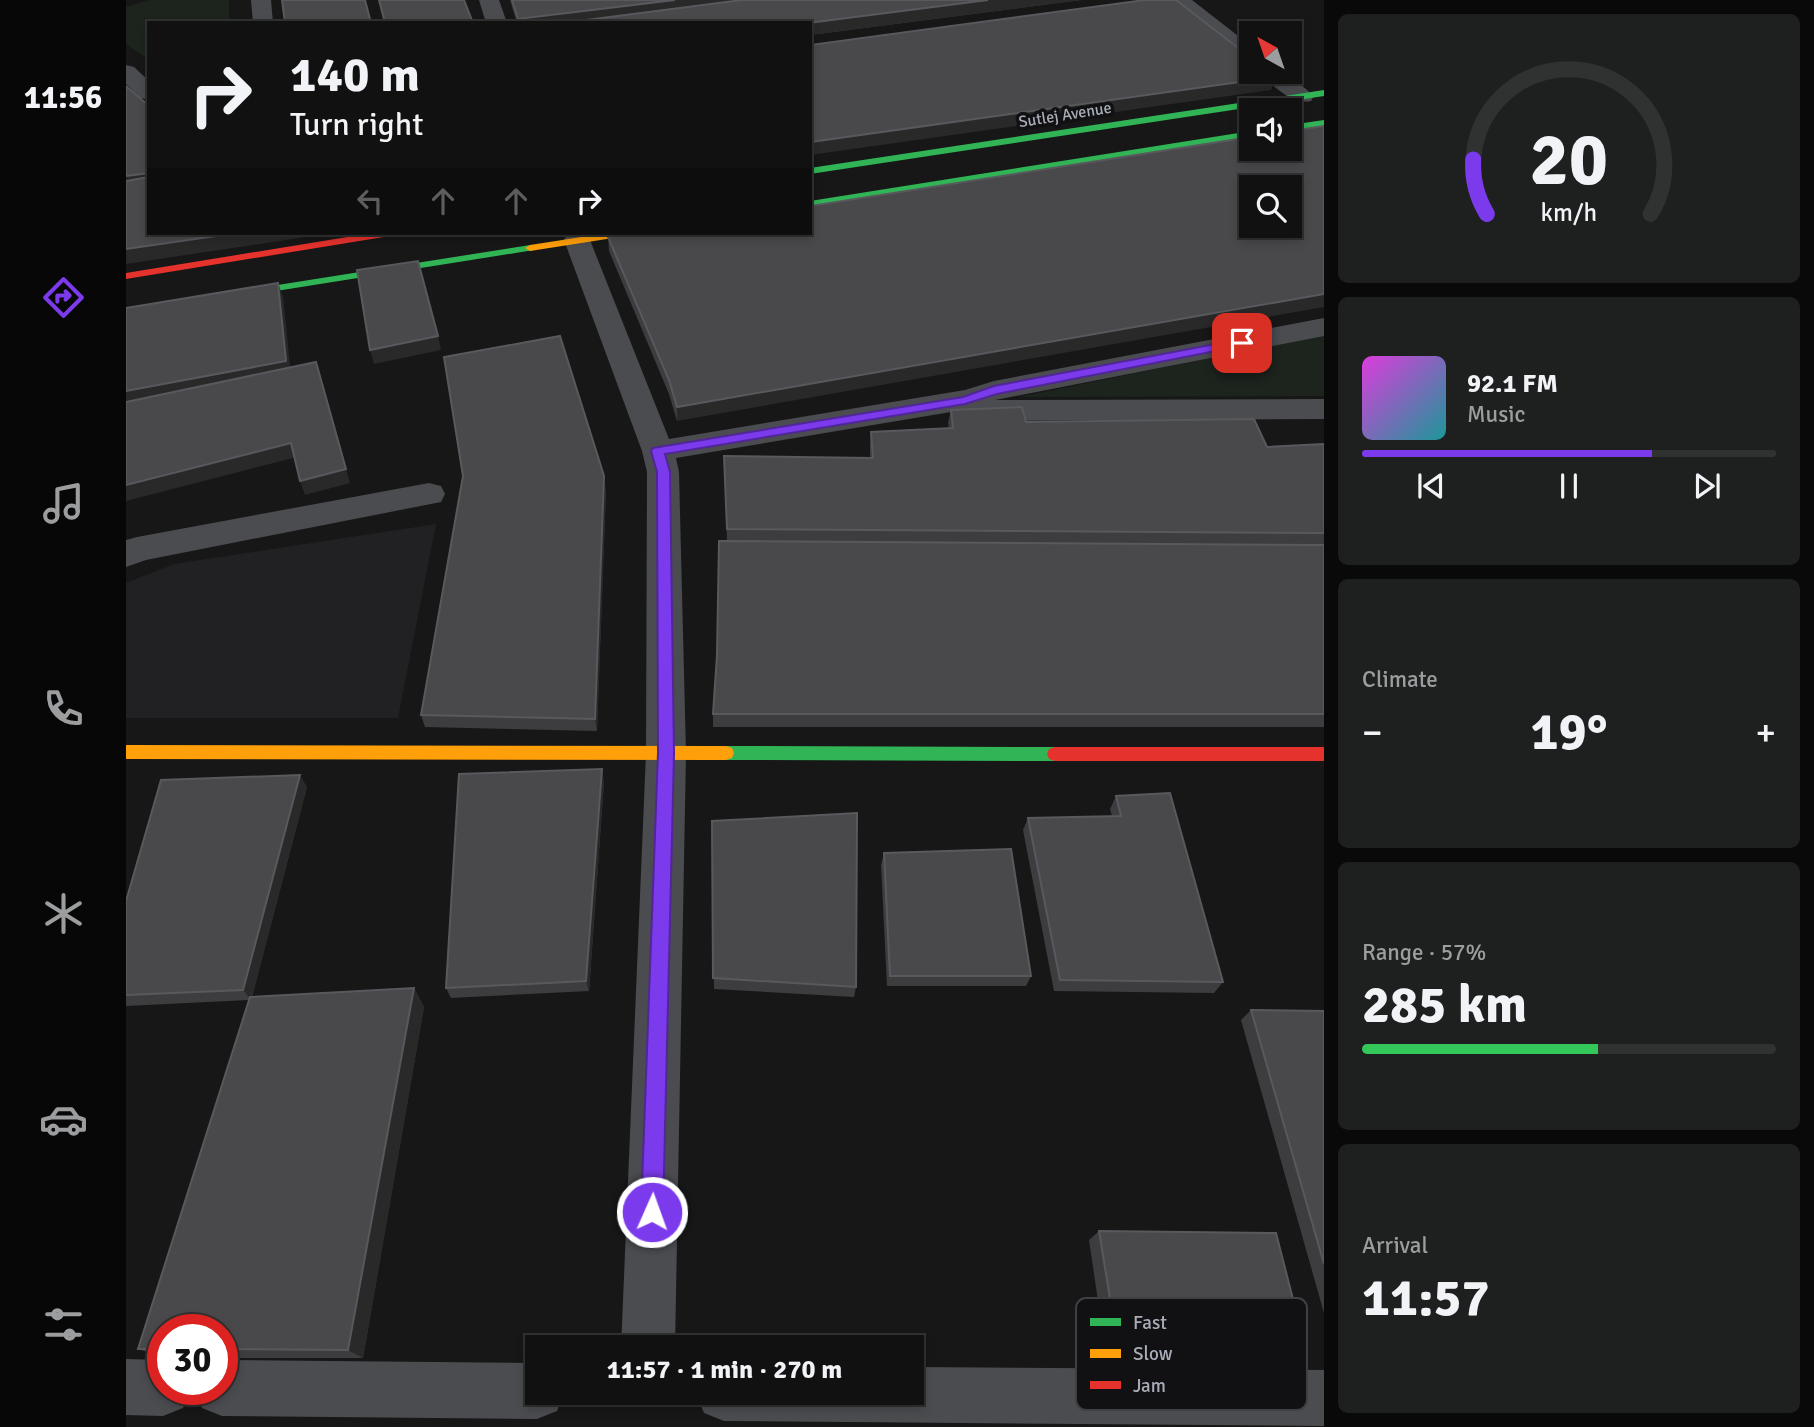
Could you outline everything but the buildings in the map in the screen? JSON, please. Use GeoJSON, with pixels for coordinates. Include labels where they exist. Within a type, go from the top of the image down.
{"type":"FeatureCollection","features":[{"type":"Feature","properties":{"kind":"street"},"geometry":{"type":"LineString","coordinates":[[261,0],[263,21]]}},
{"type":"Feature","properties":{"kind":"street"},"geometry":{"type":"LineString","coordinates":[[489,0],[496,21]]}},
{"type":"Feature","properties":{"kind":"street"},"geometry":{"type":"LineString","coordinates":[[1179,0],[1239,47]]}},
{"type":"Feature","properties":{"kind":"street"},"geometry":{"type":"LineString","coordinates":[[126,72],[147,91]]}},
{"type":"Feature","properties":{"kind":"street"},"geometry":{"type":"LineString","coordinates":[[1295,84],[1314,94]]}},
{"type":"Feature","properties":{"kind":"street","name":"Sutlej Avenue"},"geometry":{"type":"LineString","coordinates":[[812,171],[1314,94]]}},
{"type":"Feature","properties":{"kind":"street"},"geometry":{"type":"LineString","coordinates":[[1302,126],[1324,123]]}},
{"type":"Feature","properties":{"kind":"street"},"geometry":{"type":"LineString","coordinates":[[812,204],[1239,136]]}},
{"type":"Feature","properties":{"kind":"street"},"geometry":{"type":"LineString","coordinates":[[907,158],[925,187]]}},
{"type":"Feature","properties":{"kind":"street"},"geometry":{"type":"LineString","coordinates":[[126,276],[378,235]]}},
{"type":"Feature","properties":{"kind":"street"},"geometry":{"type":"LineString","coordinates":[[126,312],[612,235]]}},
{"type":"Feature","properties":{"kind":"street"},"geometry":{"type":"LineString","coordinates":[[577,240],[658,451],[663,472],[666,753],[648,1335]]}},
{"type":"Feature","properties":{"kind":"street"},"geometry":{"type":"LineString","coordinates":[[658,451],[965,400],[994,390],[1324,327]]}},
{"type":"Feature","properties":{"kind":"street"},"geometry":{"type":"LineString","coordinates":[[965,400],[995,411],[1324,410]]}},
{"type":"Feature","properties":{"kind":"street"},"geometry":{"type":"LineString","coordinates":[[126,555],[137,550],[429,494]]}},
{"type":"Feature","properties":{"kind":"street"},"geometry":{"type":"LineString","coordinates":[[126,752],[1324,754]]}},
{"type":"Feature","properties":{"kind":"street"},"geometry":{"type":"LineString","coordinates":[[126,1387],[147,1388]]}},
{"type":"Feature","properties":{"kind":"street"},"geometry":{"type":"LineString","coordinates":[[238,1388],[525,1391]]}},
{"type":"Feature","properties":{"kind":"street"},"geometry":{"type":"LineString","coordinates":[[924,1395],[1076,1396]]}},
{"type":"Feature","properties":{"kind":"shaded area"},"geometry":{"type":"Polygon","coordinates":[[[150,0],[229,0],[229,21],[147,21],[147,59],[126,44],[126,7],[150,0]]]}},
{"type":"Feature","properties":{"kind":"shaded area"},"geometry":{"type":"Polygon","coordinates":[[[1324,335],[1324,396],[1019,397],[1324,335]]]}},
{"type":"Feature","properties":{"kind":"shaded area"},"geometry":{"type":"Polygon","coordinates":[[[436,524],[398,718],[126,718],[126,583],[174,564],[436,524]]]}},
{"type":"Feature","properties":{"kind":"traffic: fast"},"geometry":{"type":"LineString","coordinates":[[812,171],[1324,93]]}},
{"type":"Feature","properties":{"kind":"traffic: fast"},"geometry":{"type":"LineString","coordinates":[[1302,126],[1324,123]]}},
{"type":"Feature","properties":{"kind":"traffic: fast"},"geometry":{"type":"LineString","coordinates":[[812,204],[1239,136]]}},
{"type":"Feature","properties":{"kind":"traffic: fast"},"geometry":{"type":"LineString","coordinates":[[126,312],[530,248]]}},
{"type":"Feature","properties":{"kind":"traffic: fast"},"geometry":{"type":"LineString","coordinates":[[726,753],[1055,754]]}},
{"type":"Feature","properties":{"kind":"traffic: slow"},"geometry":{"type":"LineString","coordinates":[[530,248],[613,235]]}},
{"type":"Feature","properties":{"kind":"traffic: slow"},"geometry":{"type":"LineString","coordinates":[[126,752],[726,753]]}},
{"type":"Feature","properties":{"kind":"traffic: jam"},"geometry":{"type":"LineString","coordinates":[[126,276],[378,235]]}},
{"type":"Feature","properties":{"kind":"traffic: jam"},"geometry":{"type":"LineString","coordinates":[[1055,754],[1324,754]]}},
{"type":"Feature","properties":{"kind":"route"},"geometry":{"type":"LineString","coordinates":[[652,1212],[666,753],[663,472],[658,451],[965,400],[994,390],[1242,343]]}}]}
